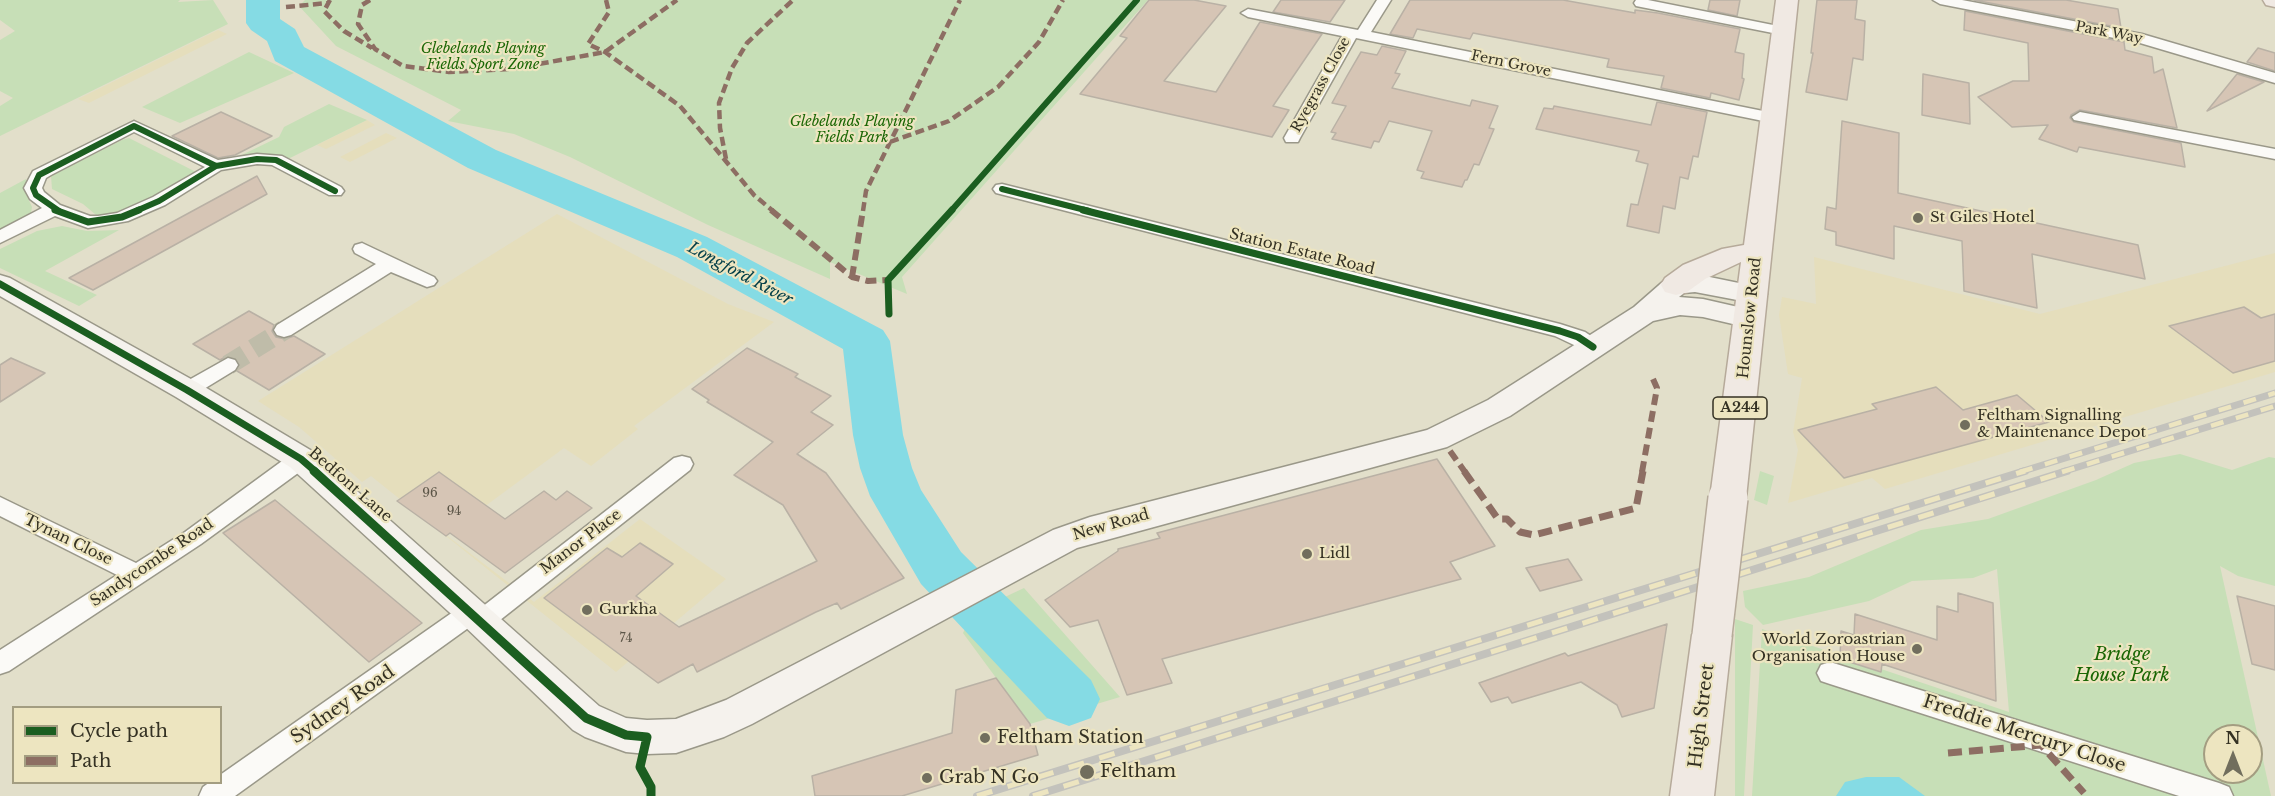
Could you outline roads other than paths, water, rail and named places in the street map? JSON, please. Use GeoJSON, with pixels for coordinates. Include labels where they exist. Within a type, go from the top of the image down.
{"type":"FeatureCollection","features":[{"type":"Feature","properties":{"kind":"main road","name":"Hounslow Road"},"geometry":{"type":"LineString","coordinates":[[1712,635],[1787,0]]}},
{"type":"Feature","properties":{"kind":"main road"},"geometry":{"type":"LineString","coordinates":[[1644,314],[1694,272],[1740,253],[1756,257]]}},
{"type":"Feature","properties":{"kind":"main road"},"geometry":{"type":"LineString","coordinates":[[1676,285],[1695,283],[1751,306]]}},
{"type":"Feature","properties":{"kind":"main road","name":"Bedfont Lane"},"geometry":{"type":"LineString","coordinates":[[0,284],[187,390],[301,459],[477,616],[586,718]]}},
{"type":"Feature","properties":{"kind":"main road"},"geometry":{"type":"LineString","coordinates":[[1644,314],[1680,306],[1703,308],[1751,306]]}},
{"type":"Feature","properties":{"kind":"main road","name":"New Road"},"geometry":{"type":"LineString","coordinates":[[586,718],[626,735],[676,736],[692,732],[739,712],[1065,539],[1090,530],[1436,439],[1499,408],[1644,314]]}},
{"type":"Feature","properties":{"kind":"main road","name":"High Street"},"geometry":{"type":"LineString","coordinates":[[1692,796],[1712,635]]}},
{"type":"Feature","properties":{"kind":"street","name":"Ryegrass Close"},"geometry":{"type":"LineString","coordinates":[[1292,138],[1357,34],[1384,0]]}},
{"type":"Feature","properties":{"kind":"street","name":"Park Way"},"geometry":{"type":"LineString","coordinates":[[1940,0],[2142,39],[2275,78]]}},
{"type":"Feature","properties":{"kind":"street"},"geometry":{"type":"LineString","coordinates":[[1641,3],[1783,31]]}},
{"type":"Feature","properties":{"kind":"street","name":"Fern Grove"},"geometry":{"type":"LineString","coordinates":[[1248,13],[1773,118]]}},
{"type":"Feature","properties":{"kind":"street"},"geometry":{"type":"LineString","coordinates":[[2080,117],[2275,154]]}},
{"type":"Feature","properties":{"kind":"street"},"geometry":{"type":"LineString","coordinates":[[216,166],[135,126],[39,175],[33,188],[36,195],[54,209],[88,222],[111,220],[159,201],[216,166],[257,159],[276,160],[334,191]]}},
{"type":"Feature","properties":{"kind":"street","name":"Station Estate Road"},"geometry":{"type":"LineString","coordinates":[[1002,189],[1560,331],[1593,347]]}},
{"type":"Feature","properties":{"kind":"street"},"geometry":{"type":"LineString","coordinates":[[0,237],[54,209]]}},
{"type":"Feature","properties":{"kind":"street"},"geometry":{"type":"LineString","coordinates":[[362,249],[428,281]]}},
{"type":"Feature","properties":{"kind":"street"},"geometry":{"type":"LineString","coordinates":[[284,330],[390,264]]}},
{"type":"Feature","properties":{"kind":"street"},"geometry":{"type":"LineString","coordinates":[[187,390],[228,365]]}},
{"type":"Feature","properties":{"kind":"street","name":"Sandycombe Road"},"geometry":{"type":"LineString","coordinates":[[0,663],[193,538],[301,459]]}},
{"type":"Feature","properties":{"kind":"street","name":"Manor Place"},"geometry":{"type":"LineString","coordinates":[[477,616],[682,464]]}},
{"type":"Feature","properties":{"kind":"street","name":"Tynan Close"},"geometry":{"type":"LineString","coordinates":[[0,506],[137,574]]}},
{"type":"Feature","properties":{"kind":"street","name":"Sydney Road"},"geometry":{"type":"LineString","coordinates":[[213,796],[477,616]]}},
{"type":"Feature","properties":{"kind":"street","name":"Freddie Mercury Close"},"geometry":{"type":"LineString","coordinates":[[1830,673],[2219,796]]}},
{"type":"Feature","properties":{"kind":"water"},"geometry":{"type":"Polygon","coordinates":[[[1866,777],[1899,777],[1925,796],[1836,796],[1845,782],[1866,777]]]}},
{"type":"Feature","properties":{"kind":"waterway","name":"Longford River"},"geometry":{"type":"LineString","coordinates":[[263,0],[263,23],[283,36],[288,53],[482,159],[692,247],[866,341],[878,435],[886,468],[897,496],[941,568],[1069,699]]}},
{"type":"Feature","properties":{"kind":"tunnel"},"geometry":{"type":"LineString","coordinates":[[228,365],[284,330]]}},
{"type":"Feature","properties":{"kind":"railway"},"geometry":{"type":"LineString","coordinates":[[2020,472],[2275,393]]}},
{"type":"Feature","properties":{"kind":"railway"},"geometry":{"type":"LineString","coordinates":[[2062,472],[2275,406]]}},
{"type":"Feature","properties":{"kind":"railway"},"geometry":{"type":"LineString","coordinates":[[977,796],[2025,471]]}},
{"type":"Feature","properties":{"kind":"railway"},"geometry":{"type":"LineString","coordinates":[[1033,796],[2067,471]]}},
{"type":"Feature","properties":{"kind":"place","name":"St Giles Hotel"},"geometry":{"type":"Point","coordinates":[1918,218]}},
{"type":"Feature","properties":{"kind":"place","name":"Feltham Signalling & Maintenance Depot"},"geometry":{"type":"Point","coordinates":[1965,425]}},
{"type":"Feature","properties":{"kind":"place","name":"Lidl"},"geometry":{"type":"Point","coordinates":[1307,554]}},
{"type":"Feature","properties":{"kind":"place","name":"Gurkha"},"geometry":{"type":"Point","coordinates":[587,610]}},
{"type":"Feature","properties":{"kind":"place","name":"World Zoroastrian Organisation House"},"geometry":{"type":"Point","coordinates":[1917,649]}},
{"type":"Feature","properties":{"kind":"place","name":"Feltham Station"},"geometry":{"type":"Point","coordinates":[985,738]}},
{"type":"Feature","properties":{"kind":"place","name":"Feltham"},"geometry":{"type":"Point","coordinates":[1087,772]}},
{"type":"Feature","properties":{"kind":"place","name":"Grab N Go"},"geometry":{"type":"Point","coordinates":[927,778]}},
{"type":"Feature","properties":{"kind":"park label","name":"Glebelands Playing Fields Sport Zone"},"geometry":{"type":"Point","coordinates":[483,58]}},
{"type":"Feature","properties":{"kind":"park label","name":"Glebelands Playing Fields Park"},"geometry":{"type":"Point","coordinates":[852,130]}},
{"type":"Feature","properties":{"kind":"park label","name":"Bridge House Park"},"geometry":{"type":"Point","coordinates":[2122,665]}}]}
